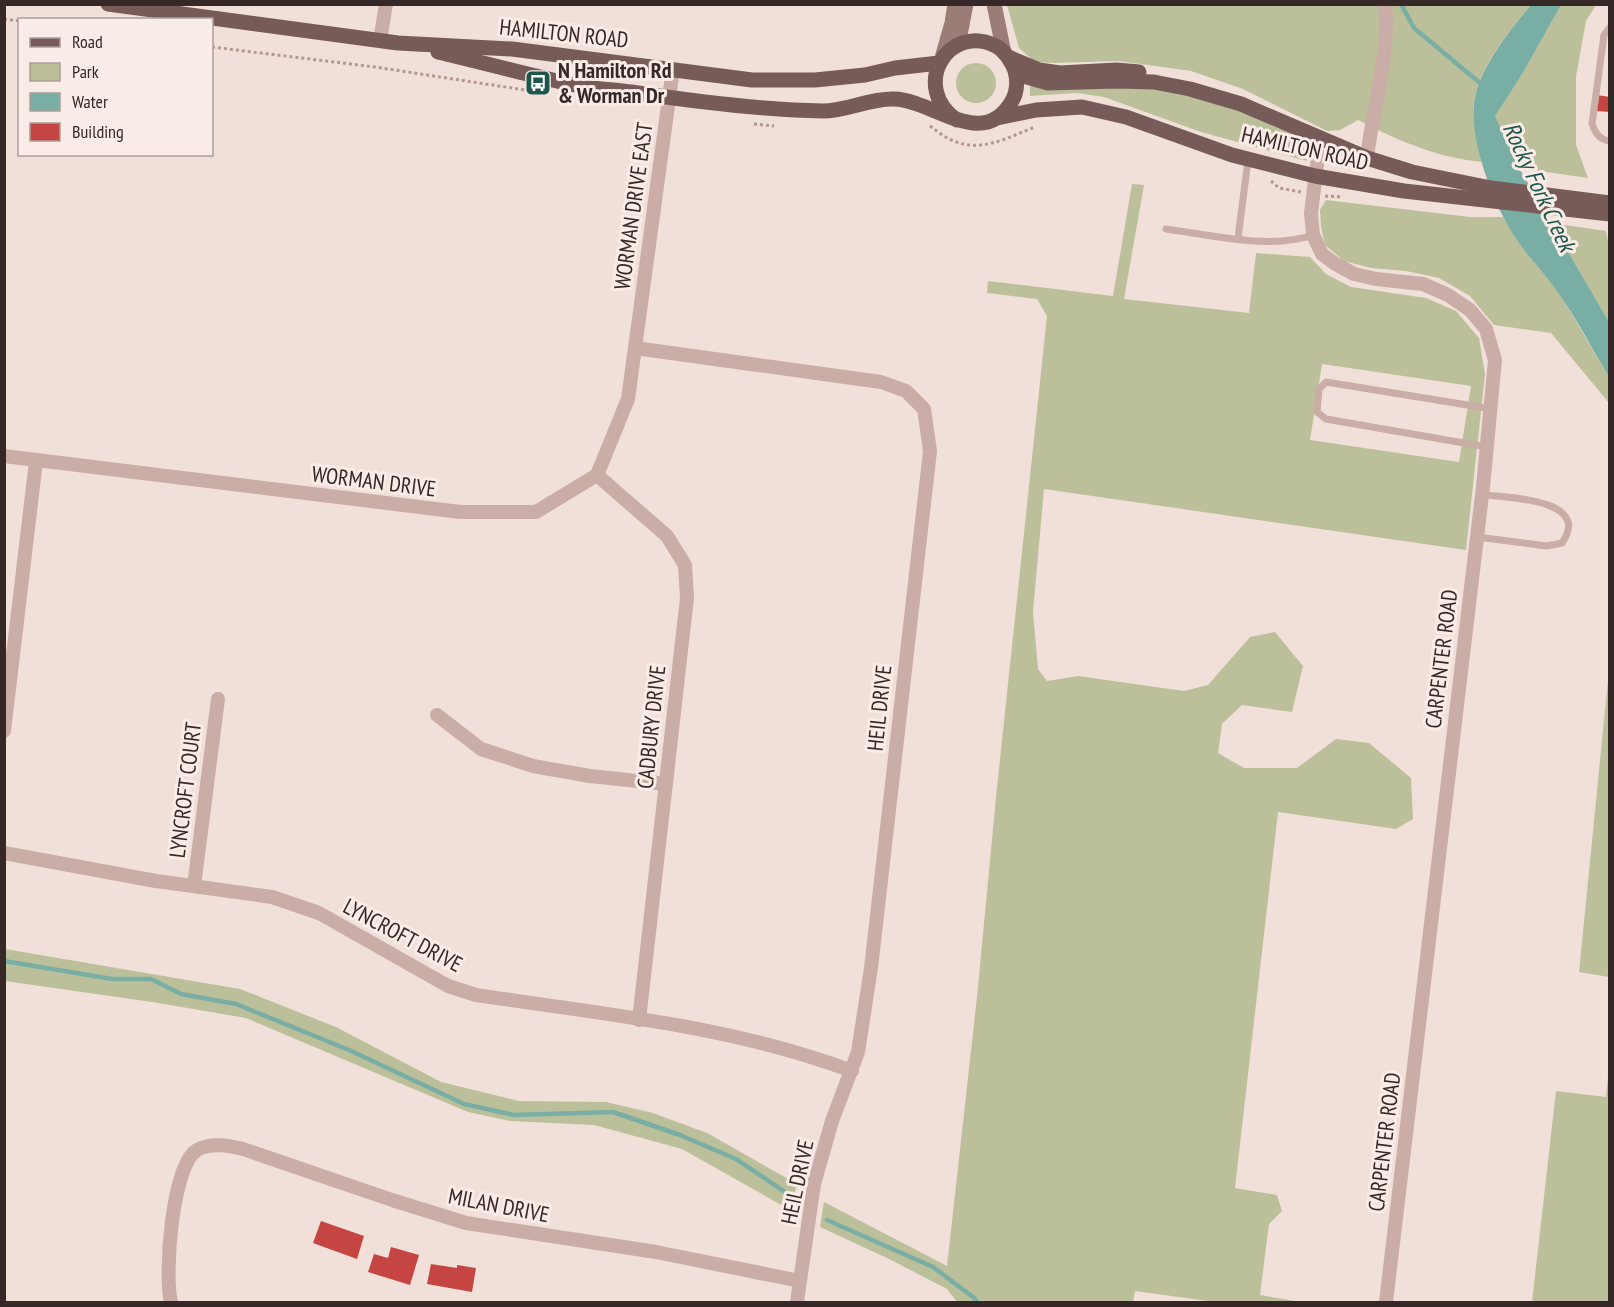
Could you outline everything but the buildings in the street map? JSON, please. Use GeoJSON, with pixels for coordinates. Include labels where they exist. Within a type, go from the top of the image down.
{"type":"FeatureCollection","features":[{"type":"Feature","properties":{"kind":"main road","name":"HAMILTON ROAD"},"geometry":{"type":"LineString","coordinates":[[108,4],[210,18]]}},
{"type":"Feature","properties":{"kind":"main road"},"geometry":{"type":"LineString","coordinates":[[955,4],[952,23],[934,81],[942,108],[957,120],[975,124],[997,118],[1008,109],[1017,83],[1016,74],[1006,55],[994,4]]}},
{"type":"Feature","properties":{"kind":"main road"},"geometry":{"type":"LineString","coordinates":[[957,45],[966,4]]}},
{"type":"Feature","properties":{"kind":"main road","name":"HAMILTON ROAD"},"geometry":{"type":"LineString","coordinates":[[213,18],[398,43],[512,48],[752,80],[799,81],[865,75],[940,61]]}},
{"type":"Feature","properties":{"kind":"main road"},"geometry":{"type":"LineString","coordinates":[[940,61],[957,45],[971,41],[985,42],[998,47],[1006,55]]}},
{"type":"Feature","properties":{"kind":"main road","name":"HAMILTON ROAD"},"geometry":{"type":"LineString","coordinates":[[398,43],[578,85],[669,98],[752,107],[824,111],[893,99],[923,105],[957,120]]}},
{"type":"Feature","properties":{"kind":"main road","name":"HAMILTON ROAD"},"geometry":{"type":"LineString","coordinates":[[1006,55],[1039,70],[1060,73],[1117,70],[1168,75],[1197,82],[1238,94],[1265,106],[1298,127]]}},
{"type":"Feature","properties":{"kind":"main road","name":"HAMILTON ROAD"},"geometry":{"type":"LineString","coordinates":[[1016,74],[1048,83],[1144,82],[1190,89],[1241,104],[1367,158],[1412,172],[1608,208]]}},
{"type":"Feature","properties":{"kind":"main road"},"geometry":{"type":"LineString","coordinates":[[798,108],[889,90],[915,93],[938,100]]}},
{"type":"Feature","properties":{"kind":"main road","name":"HAMILTON ROAD"},"geometry":{"type":"LineString","coordinates":[[997,118],[1036,110],[1082,107],[1126,117],[1248,160],[1372,187],[1440,195],[1608,208]]}},
{"type":"Feature","properties":{"kind":"street"},"geometry":{"type":"LineString","coordinates":[[380,41],[386,4]]}},
{"type":"Feature","properties":{"kind":"street"},"geometry":{"type":"LineString","coordinates":[[1367,158],[1388,30],[1385,4]]}},
{"type":"Feature","properties":{"kind":"street","name":"WORMAN DRIVE EAST"},"geometry":{"type":"LineString","coordinates":[[635,348],[673,69]]}},
{"type":"Feature","properties":{"kind":"street"},"geometry":{"type":"LineString","coordinates":[[1313,235],[1311,213],[1318,156],[1314,135]]}},
{"type":"Feature","properties":{"kind":"street","name":"CARPENTER ROAD"},"geometry":{"type":"LineString","coordinates":[[1313,235],[1322,254],[1354,274],[1423,284],[1448,294],[1470,310],[1486,329],[1495,360],[1492,409],[1386,1302]]}},
{"type":"Feature","properties":{"kind":"street"},"geometry":{"type":"LineString","coordinates":[[597,476],[628,399],[635,348]]}},
{"type":"Feature","properties":{"kind":"street","name":"HEIL DRIVE"},"geometry":{"type":"LineString","coordinates":[[635,348],[881,382],[906,391],[924,409],[930,452],[871,968],[858,1052],[832,1121],[814,1184],[797,1302]]}},
{"type":"Feature","properties":{"kind":"street","name":"WORMAN DRIVE"},"geometry":{"type":"LineString","coordinates":[[4,456],[460,512],[536,512],[597,476]]}},
{"type":"Feature","properties":{"kind":"street"},"geometry":{"type":"LineString","coordinates":[[4,731],[10,642],[36,461]]}},
{"type":"Feature","properties":{"kind":"street","name":"CADBURY DRIVE"},"geometry":{"type":"LineString","coordinates":[[597,476],[667,536],[685,565],[687,598],[639,1020]]}},
{"type":"Feature","properties":{"kind":"street","name":"LYNCROFT COURT"},"geometry":{"type":"LineString","coordinates":[[194,886],[218,699]]}},
{"type":"Feature","properties":{"kind":"street"},"geometry":{"type":"LineString","coordinates":[[437,716],[481,749],[533,766],[590,776],[666,784]]}},
{"type":"Feature","properties":{"kind":"street","name":"LYNCROFT DRIVE"},"geometry":{"type":"LineString","coordinates":[[4,853],[272,897],[320,913],[448,986],[476,995],[754,1040],[810,1055],[852,1071]]}},
{"type":"Feature","properties":{"kind":"street","name":"MILAN DRIVE"},"geometry":{"type":"LineString","coordinates":[[171,1302],[169,1250],[178,1191],[185,1165],[198,1150],[222,1145],[243,1149],[466,1224],[656,1252],[800,1281]]}},
{"type":"Feature","properties":{"kind":"lane"},"geometry":{"type":"LineString","coordinates":[[1610,27],[1604,35],[1592,124],[1596,134],[1610,141]]}},
{"type":"Feature","properties":{"kind":"lane"},"geometry":{"type":"LineString","coordinates":[[1238,238],[1248,160]]}},
{"type":"Feature","properties":{"kind":"lane"},"geometry":{"type":"LineString","coordinates":[[1166,229],[1282,242],[1313,235]]}},
{"type":"Feature","properties":{"kind":"lane"},"geometry":{"type":"LineString","coordinates":[[1487,447],[1326,419],[1317,412],[1319,389],[1326,382],[1492,409]]}},
{"type":"Feature","properties":{"kind":"lane"},"geometry":{"type":"LineString","coordinates":[[1477,537],[1547,546],[1562,543],[1568,534],[1568,522],[1561,511],[1548,504],[1482,495]]}},
{"type":"Feature","properties":{"kind":"path"},"geometry":{"type":"LineString","coordinates":[[213,47],[375,67],[532,92]]}},
{"type":"Feature","properties":{"kind":"path"},"geometry":{"type":"LineString","coordinates":[[921,121],[955,142],[977,146],[995,142],[1039,125]]}},
{"type":"Feature","properties":{"kind":"path"},"geometry":{"type":"LineString","coordinates":[[1270,180],[1279,188],[1294,191]]}},
{"type":"Feature","properties":{"kind":"green space"},"geometry":{"type":"Polygon","coordinates":[[[1007,5],[1531,5],[1496,50],[1477,88],[1473,116],[1482,162],[1449,157],[1418,147],[1358,120],[1340,130],[1327,131],[1243,89],[1191,71],[1119,61],[1035,62],[1019,48],[1007,5]]]}},
{"type":"Feature","properties":{"kind":"green space"},"geometry":{"type":"Polygon","coordinates":[[[1561,5],[1596,5],[1586,21],[1576,77],[1576,145],[1588,178],[1519,168],[1494,116],[1521,76],[1561,5]]]}},
{"type":"Feature","properties":{"kind":"green space"},"geometry":{"type":"Polygon","coordinates":[[[976,63],[990,69],[996,83],[990,97],[976,103],[962,97],[956,83],[962,69],[976,63]]]}},
{"type":"Feature","properties":{"kind":"green space"},"geometry":{"type":"Polygon","coordinates":[[[1030,81],[1123,83],[1194,92],[1297,136],[1307,148],[1307,161],[1201,132],[1104,97],[1077,93],[1030,96],[1030,81]]]}},
{"type":"Feature","properties":{"kind":"green space"},"geometry":{"type":"Polygon","coordinates":[[[1132,184],[1144,185],[1124,299],[1249,313],[1256,253],[1310,257],[1326,274],[1351,287],[1426,298],[1456,311],[1479,338],[1485,374],[1466,550],[1044,489],[1033,612],[1038,669],[1047,681],[1078,676],[1184,691],[1208,685],[1250,637],[1275,632],[1303,666],[1292,712],[1242,705],[1222,724],[1218,753],[1244,768],[1297,768],[1336,739],[1369,743],[1411,778],[1413,819],[1396,829],[1278,812],[1235,1188],[1277,1195],[1282,1211],[1269,1224],[1260,1295],[1295,1302],[1215,1302],[1135,1291],[1133,1302],[957,1302],[947,1289],[820,1227],[824,1202],[947,1266],[1047,316],[1037,299],[987,293],[988,281],[1113,296],[1132,184]],[[1322,364],[1310,440],[1459,462],[1471,386],[1322,364]]]}},
{"type":"Feature","properties":{"kind":"green space"},"geometry":{"type":"Polygon","coordinates":[[[1326,200],[1470,217],[1503,217],[1517,240],[1558,291],[1609,377],[1609,403],[1551,333],[1494,325],[1470,296],[1439,278],[1406,271],[1371,268],[1344,261],[1325,245],[1320,210],[1326,200]]]}},
{"type":"Feature","properties":{"kind":"green space"},"geometry":{"type":"Polygon","coordinates":[[[1551,223],[1606,231],[1610,251],[1609,322],[1551,223]]]}},
{"type":"Feature","properties":{"kind":"green space"},"geometry":{"type":"Polygon","coordinates":[[[1609,670],[1609,977],[1579,972],[1609,670]]]}},
{"type":"Feature","properties":{"kind":"green space"},"geometry":{"type":"Polygon","coordinates":[[[5,949],[240,989],[336,1027],[441,1082],[519,1101],[606,1102],[653,1113],[707,1133],[797,1184],[790,1210],[682,1149],[594,1125],[510,1121],[468,1112],[246,1018],[5,981],[5,949]]]}},
{"type":"Feature","properties":{"kind":"green space"},"geometry":{"type":"Polygon","coordinates":[[[1609,1066],[1609,1302],[1532,1302],[1556,1091],[1606,1097],[1609,1066]]]}},
{"type":"Feature","properties":{"kind":"water"},"geometry":{"type":"Polygon","coordinates":[[[1531,5],[1561,5],[1521,76],[1495,116],[1519,168],[1609,322],[1609,377],[1564,301],[1522,247],[1500,211],[1485,174],[1476,136],[1474,103],[1482,77],[1496,51],[1531,5]]]}},
{"type":"Feature","properties":{"kind":"waterway"},"geometry":{"type":"LineString","coordinates":[[1401,4],[1414,28],[1480,83]]}},
{"type":"Feature","properties":{"kind":"waterway"},"geometry":{"type":"LineString","coordinates":[[4,961],[112,979],[151,979],[181,994],[236,1004],[349,1050],[464,1104],[514,1115],[613,1112],[680,1135],[736,1159],[794,1198]]}},
{"type":"Feature","properties":{"kind":"waterway"},"geometry":{"type":"LineString","coordinates":[[827,1220],[933,1267],[977,1302]]}},
{"type":"Feature","properties":{"kind":"place","name":"N Hamilton Rd & Worman Dr"},"geometry":{"type":"Point","coordinates":[538,83]}},
{"type":"Feature","properties":{"kind":"water label","name":"Rocky Fork Creek"},"geometry":{"type":"Point","coordinates":[1539,187]}}]}
